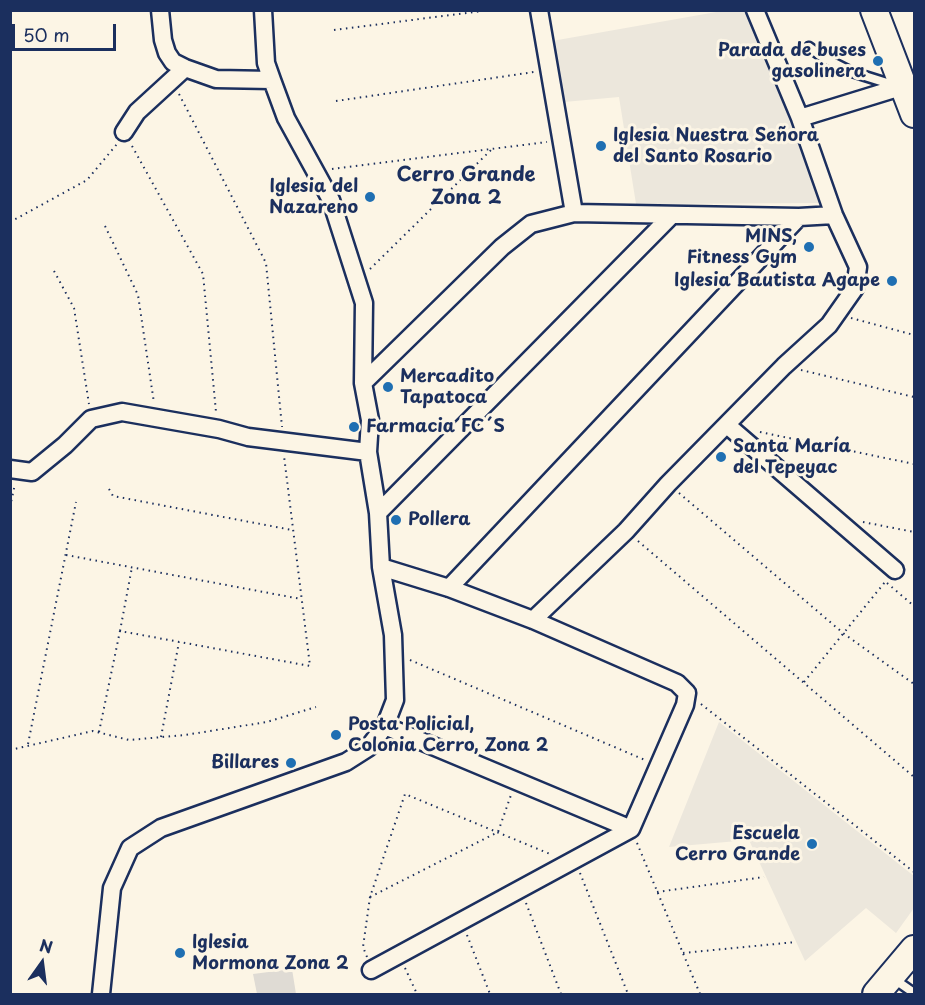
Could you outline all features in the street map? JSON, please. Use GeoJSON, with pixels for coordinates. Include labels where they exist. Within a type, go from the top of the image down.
{"type":"FeatureCollection","features":[{"type":"Feature","properties":{"kind":"main road"},"geometry":{"type":"LineString","coordinates":[[873,10],[909,99]]}},
{"type":"Feature","properties":{"kind":"main road"},"geometry":{"type":"LineString","coordinates":[[884,986],[915,949]]}},
{"type":"Feature","properties":{"kind":"street"},"geometry":{"type":"LineString","coordinates":[[160,10],[162,40],[167,53],[174,62],[185,69],[216,79],[272,80]]}},
{"type":"Feature","properties":{"kind":"street"},"geometry":{"type":"LineString","coordinates":[[101,994],[112,888],[130,848],[161,828],[346,762],[368,748],[385,726],[395,700],[393,635],[381,567],[378,513],[368,452],[370,420],[363,383],[364,303],[331,200],[286,118],[266,63],[263,10]]}},
{"type":"Feature","properties":{"kind":"street"},"geometry":{"type":"LineString","coordinates":[[539,10],[574,213]]}},
{"type":"Feature","properties":{"kind":"street"},"geometry":{"type":"LineString","coordinates":[[533,620],[626,531],[668,484],[784,366],[828,325],[855,288],[858,267],[834,215],[800,118],[755,10]]}},
{"type":"Feature","properties":{"kind":"street"},"geometry":{"type":"LineString","coordinates":[[124,132],[137,112],[185,69]]}},
{"type":"Feature","properties":{"kind":"street"},"geometry":{"type":"LineString","coordinates":[[800,118],[909,99]]}},
{"type":"Feature","properties":{"kind":"street"},"geometry":{"type":"LineString","coordinates":[[363,383],[502,247],[531,224],[574,213],[799,217],[834,215]]}},
{"type":"Feature","properties":{"kind":"street"},"geometry":{"type":"LineString","coordinates":[[378,513],[672,216]]}},
{"type":"Feature","properties":{"kind":"street"},"geometry":{"type":"LineString","coordinates":[[448,588],[799,217]]}},
{"type":"Feature","properties":{"kind":"street"},"geometry":{"type":"LineString","coordinates":[[14,470],[32,472],[65,445],[91,419],[122,412],[219,429],[248,438],[283,440],[368,452]]}},
{"type":"Feature","properties":{"kind":"street"},"geometry":{"type":"LineString","coordinates":[[727,425],[834,516],[890,576]]}},
{"type":"Feature","properties":{"kind":"street"},"geometry":{"type":"LineString","coordinates":[[371,970],[631,829],[685,705],[687,693],[677,683],[533,620],[448,588],[381,567]]}},
{"type":"Feature","properties":{"kind":"street"},"geometry":{"type":"LineString","coordinates":[[385,726],[631,829]]}},
{"type":"Feature","properties":{"kind":"lane"},"geometry":{"type":"LineString","coordinates":[[809,47],[824,58],[852,72],[887,83],[909,99]]}},
{"type":"Feature","properties":{"kind":"lane"},"geometry":{"type":"LineString","coordinates":[[884,986],[915,993]]}},
{"type":"Feature","properties":{"kind":"path"},"geometry":{"type":"LineString","coordinates":[[334,30],[490,10]]}},
{"type":"Feature","properties":{"kind":"path"},"geometry":{"type":"LineString","coordinates":[[336,101],[549,70]]}},
{"type":"Feature","properties":{"kind":"path"},"geometry":{"type":"LineString","coordinates":[[120,631],[310,666],[292,530],[266,263],[172,81]]}},
{"type":"Feature","properties":{"kind":"path"},"geometry":{"type":"LineString","coordinates":[[10,222],[87,180],[124,132],[203,274],[219,429]]}},
{"type":"Feature","properties":{"kind":"path"},"geometry":{"type":"LineString","coordinates":[[315,171],[560,140]]}},
{"type":"Feature","properties":{"kind":"path"},"geometry":{"type":"LineString","coordinates":[[357,282],[492,148]]}},
{"type":"Feature","properties":{"kind":"path"},"geometry":{"type":"LineString","coordinates":[[105,226],[138,295],[156,418]]}},
{"type":"Feature","properties":{"kind":"path"},"geometry":{"type":"LineString","coordinates":[[54,271],[74,308],[91,419]]}},
{"type":"Feature","properties":{"kind":"path"},"geometry":{"type":"LineString","coordinates":[[837,314],[915,335]]}},
{"type":"Feature","properties":{"kind":"path"},"geometry":{"type":"LineString","coordinates":[[784,366],[915,397]]}},
{"type":"Feature","properties":{"kind":"path"},"geometry":{"type":"LineString","coordinates":[[727,425],[915,464]]}},
{"type":"Feature","properties":{"kind":"path"},"geometry":{"type":"LineString","coordinates":[[10,507],[14,470]]}},
{"type":"Feature","properties":{"kind":"path"},"geometry":{"type":"LineString","coordinates":[[668,484],[843,633],[915,684]]}},
{"type":"Feature","properties":{"kind":"path"},"geometry":{"type":"LineString","coordinates":[[110,489],[113,496],[292,530]]}},
{"type":"Feature","properties":{"kind":"path"},"geometry":{"type":"LineString","coordinates":[[28,745],[76,502]]}},
{"type":"Feature","properties":{"kind":"path"},"geometry":{"type":"LineString","coordinates":[[834,516],[915,532]]}},
{"type":"Feature","properties":{"kind":"path"},"geometry":{"type":"LineString","coordinates":[[626,531],[915,777]]}},
{"type":"Feature","properties":{"kind":"path"},"geometry":{"type":"LineString","coordinates":[[66,555],[301,599]]}},
{"type":"Feature","properties":{"kind":"path"},"geometry":{"type":"LineString","coordinates":[[99,732],[132,567]]}},
{"type":"Feature","properties":{"kind":"path"},"geometry":{"type":"LineString","coordinates":[[804,682],[890,576],[915,606]]}},
{"type":"Feature","properties":{"kind":"path"},"geometry":{"type":"LineString","coordinates":[[161,737],[179,642]]}},
{"type":"Feature","properties":{"kind":"path"},"geometry":{"type":"LineString","coordinates":[[394,654],[659,766]]}},
{"type":"Feature","properties":{"kind":"path"},"geometry":{"type":"LineString","coordinates":[[687,693],[915,872]]}},
{"type":"Feature","properties":{"kind":"path"},"geometry":{"type":"LineString","coordinates":[[10,750],[93,731],[129,740],[267,723],[316,707]]}},
{"type":"Feature","properties":{"kind":"path"},"geometry":{"type":"LineString","coordinates":[[369,897],[498,832],[516,781]]}},
{"type":"Feature","properties":{"kind":"path"},"geometry":{"type":"LineString","coordinates":[[371,970],[363,947],[369,897],[405,794],[572,861],[628,994]]}},
{"type":"Feature","properties":{"kind":"path"},"geometry":{"type":"LineString","coordinates":[[631,829],[700,994]]}},
{"type":"Feature","properties":{"kind":"path"},"geometry":{"type":"LineString","coordinates":[[657,892],[764,877]]}},
{"type":"Feature","properties":{"kind":"path"},"geometry":{"type":"LineString","coordinates":[[520,889],[561,994]]}},
{"type":"Feature","properties":{"kind":"path"},"geometry":{"type":"LineString","coordinates":[[462,921],[490,994]]}},
{"type":"Feature","properties":{"kind":"path"},"geometry":{"type":"LineString","coordinates":[[683,953],[796,942]]}},
{"type":"Feature","properties":{"kind":"path"},"geometry":{"type":"LineString","coordinates":[[399,955],[417,994]]}},
{"type":"Feature","properties":{"kind":"shaded area"},"geometry":{"type":"Polygon","coordinates":[[[722,11],[751,11],[821,203],[636,204],[619,97],[564,102],[552,41],[722,11]]]}},
{"type":"Feature","properties":{"kind":"shaded area","name":"Escuela Cerro Grande"},"geometry":{"type":"Polygon","coordinates":[[[719,722],[914,876],[914,908],[896,933],[866,908],[805,961],[749,840],[669,847],[719,722]]]}},
{"type":"Feature","properties":{"kind":"shaded area"},"geometry":{"type":"Polygon","coordinates":[[[292,969],[296,994],[257,994],[253,974],[292,969]]]}},
{"type":"Feature","properties":{"kind":"place","name":"Parada de buses gasolinera"},"geometry":{"type":"Point","coordinates":[878,61]}},
{"type":"Feature","properties":{"kind":"place","name":"Iglesia Nuestra Señora del Santo Rosario"},"geometry":{"type":"Point","coordinates":[601,146]}},
{"type":"Feature","properties":{"kind":"place","name":"Iglesia del Nazareno"},"geometry":{"type":"Point","coordinates":[370,197]}},
{"type":"Feature","properties":{"kind":"place","name":"MINS, Fitness Gym"},"geometry":{"type":"Point","coordinates":[809,247]}},
{"type":"Feature","properties":{"kind":"place","name":"Iglesia Bautista Agape"},"geometry":{"type":"Point","coordinates":[892,281]}},
{"type":"Feature","properties":{"kind":"place","name":"Mercadito Tapatoca"},"geometry":{"type":"Point","coordinates":[388,387]}},
{"type":"Feature","properties":{"kind":"place","name":"Farmacia FC´S"},"geometry":{"type":"Point","coordinates":[354,427]}},
{"type":"Feature","properties":{"kind":"place","name":"Santa María del Tepeyac"},"geometry":{"type":"Point","coordinates":[721,457]}},
{"type":"Feature","properties":{"kind":"place","name":"Pollera"},"geometry":{"type":"Point","coordinates":[396,520]}},
{"type":"Feature","properties":{"kind":"place","name":"Posta Policial, Colonia Cerro, Zona 2"},"geometry":{"type":"Point","coordinates":[336,735]}},
{"type":"Feature","properties":{"kind":"place","name":"Billares"},"geometry":{"type":"Point","coordinates":[291,763]}},
{"type":"Feature","properties":{"kind":"place","name":"Escuela Cerro Grande"},"geometry":{"type":"Point","coordinates":[812,844]}},
{"type":"Feature","properties":{"kind":"place","name":"Iglesia Mormona Zona 2"},"geometry":{"type":"Point","coordinates":[180,953]}},
{"type":"Feature","properties":{"kind":"district","name":"Cerro Grande Zona 2"},"geometry":{"type":"Point","coordinates":[466,186]}}]}
